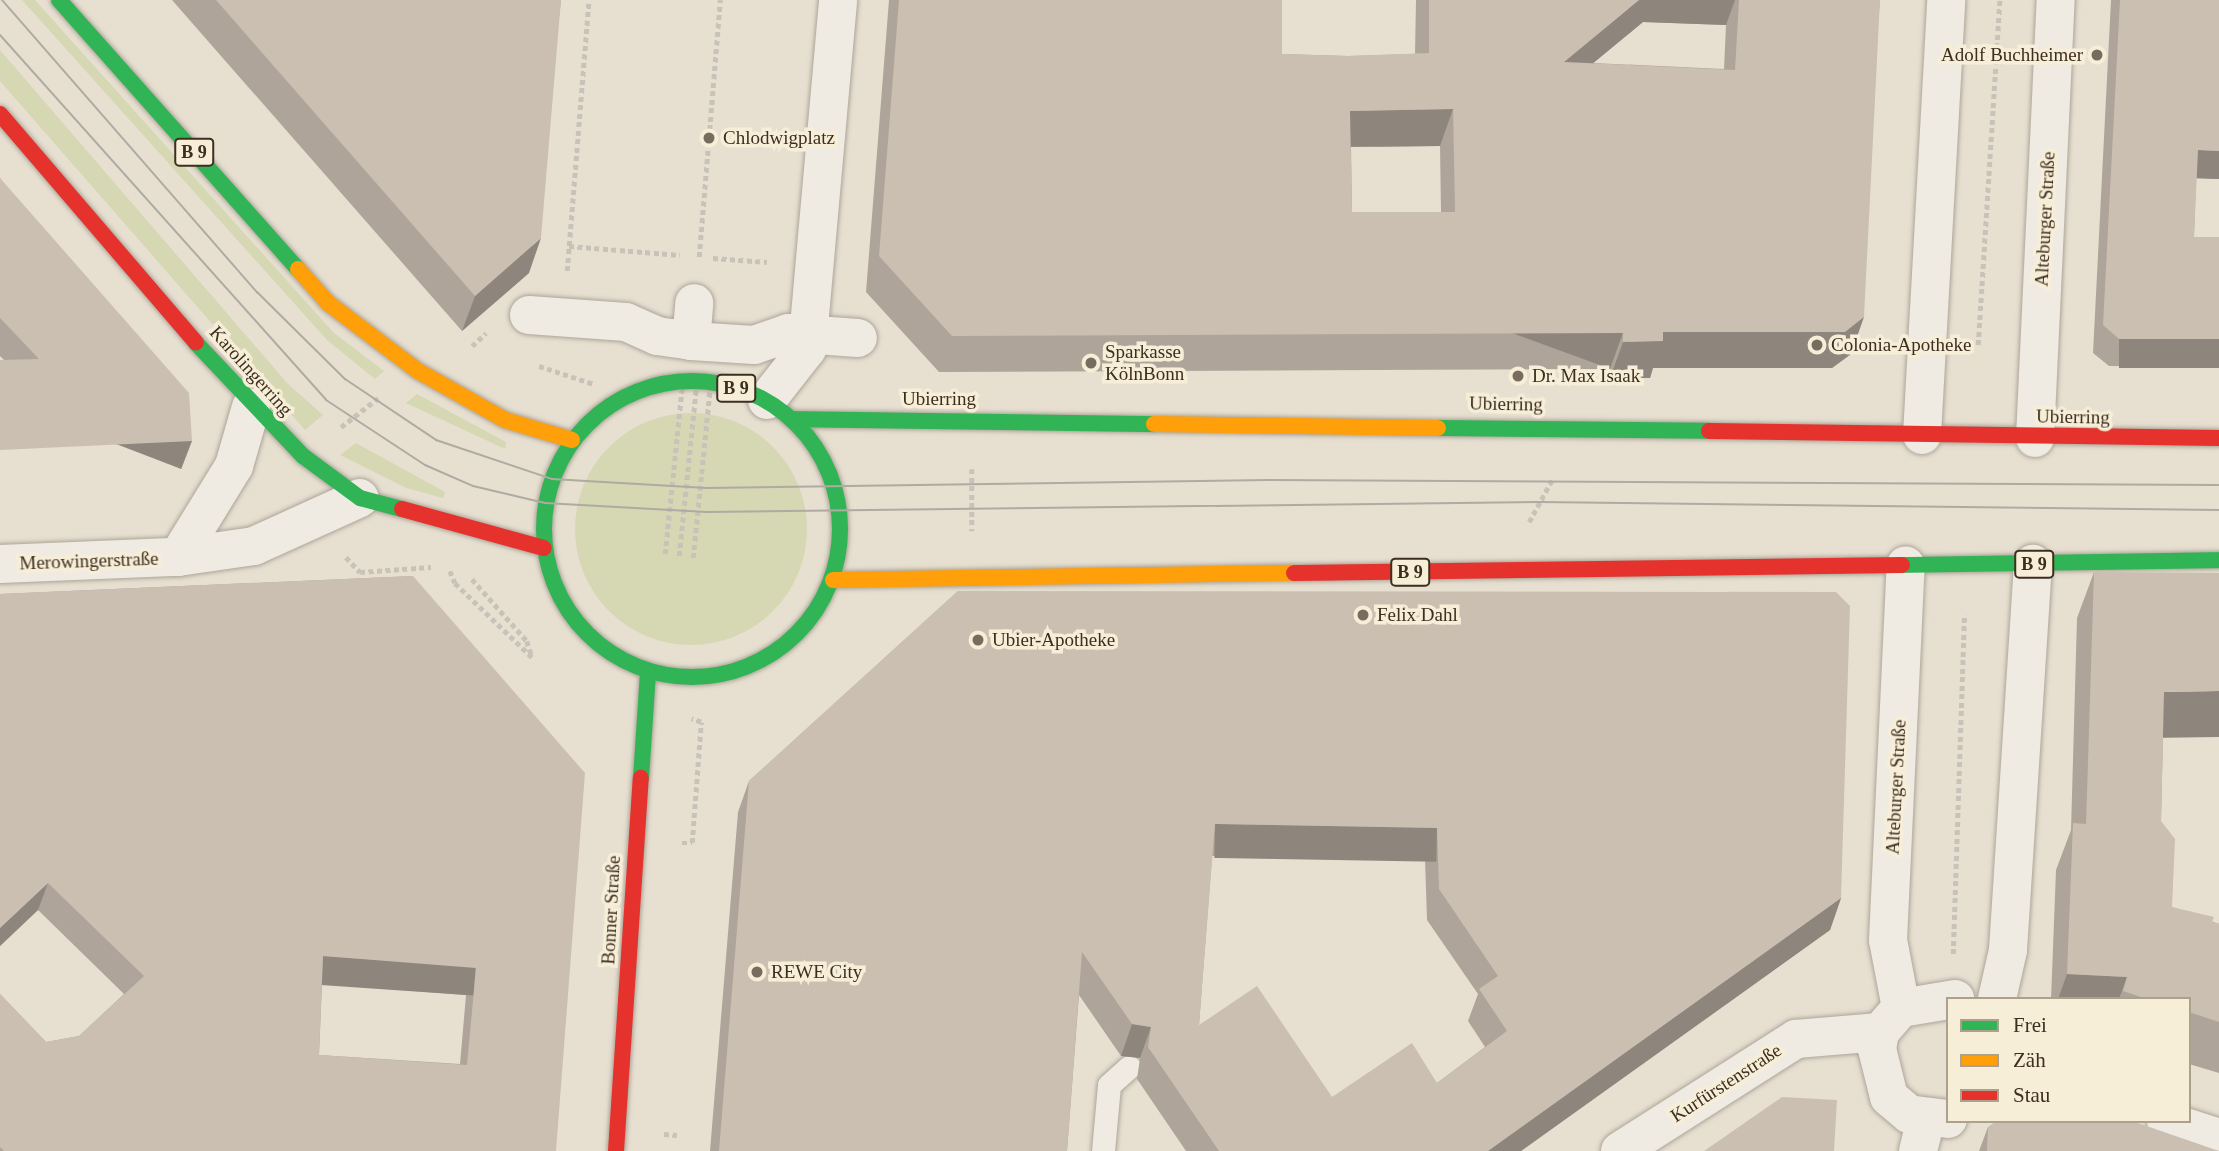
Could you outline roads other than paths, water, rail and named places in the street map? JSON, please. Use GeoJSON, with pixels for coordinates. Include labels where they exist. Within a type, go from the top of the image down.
{"type":"FeatureCollection","features":[{"type":"Feature","properties":{"kind":"main road","name":"B 9"},"geometry":{"type":"LineString","coordinates":[[60,0],[328,303],[418,371],[505,420],[572,440]]}},
{"type":"Feature","properties":{"kind":"main road","name":"Karolingerring"},"geometry":{"type":"LineString","coordinates":[[0,114],[251,407],[360,498],[544,548]]}},
{"type":"Feature","properties":{"kind":"main road","name":"B 9"},"geometry":{"type":"LineString","coordinates":[[694,382],[726,385],[779,409],[818,449],[835,485],[841,546],[833,580],[804,628],[759,663],[704,677],[648,672],[585,633],[561,599],[544,548],[545,503],[572,440],[603,410],[641,389],[694,382]]}},
{"type":"Feature","properties":{"kind":"main road","name":"Ubierring"},"geometry":{"type":"LineString","coordinates":[[779,409],[2035,438],[2219,438]]}},
{"type":"Feature","properties":{"kind":"main road","name":"B 9"},"geometry":{"type":"LineString","coordinates":[[833,580],[2219,561]]}},
{"type":"Feature","properties":{"kind":"main road","name":"Bonner Straße"},"geometry":{"type":"LineString","coordinates":[[616,1151],[648,672]]}},
{"type":"Feature","properties":{"kind":"street"},"geometry":{"type":"LineString","coordinates":[[779,409],[807,349],[838,0]]}},
{"type":"Feature","properties":{"kind":"street"},"geometry":{"type":"LineString","coordinates":[[1922,435],[1946,0]]}},
{"type":"Feature","properties":{"kind":"street","name":"Alteburger Straße"},"geometry":{"type":"LineString","coordinates":[[2035,438],[2056,0]]}},
{"type":"Feature","properties":{"kind":"street"},"geometry":{"type":"LineString","coordinates":[[690,365],[694,303]]}},
{"type":"Feature","properties":{"kind":"street"},"geometry":{"type":"LineString","coordinates":[[546,316],[626,321],[657,336],[690,365]]}},
{"type":"Feature","properties":{"kind":"street"},"geometry":{"type":"LineString","coordinates":[[690,365],[788,333],[858,338]]}},
{"type":"Feature","properties":{"kind":"street","name":"Merowingerstraße"},"geometry":{"type":"LineString","coordinates":[[178,557],[234,467],[251,407]]}},
{"type":"Feature","properties":{"kind":"street","name":"Merowingerstraße"},"geometry":{"type":"LineString","coordinates":[[0,564],[178,557],[254,546],[312,524],[360,498]]}},
{"type":"Feature","properties":{"kind":"street"},"geometry":{"type":"LineString","coordinates":[[1997,997],[2008,950],[2033,564]]}},
{"type":"Feature","properties":{"kind":"street","name":"Alteburger Straße"},"geometry":{"type":"LineString","coordinates":[[1906,565],[1888,940],[1891,1020],[1879,1077],[1889,1097],[1931,1130]]}},
{"type":"Feature","properties":{"kind":"street"},"geometry":{"type":"LineString","coordinates":[[1891,1020],[1946,999]]}},
{"type":"Feature","properties":{"kind":"street","name":"Kurfürstenstraße"},"geometry":{"type":"LineString","coordinates":[[1620,1151],[1796,1038],[1891,1020]]}},
{"type":"Feature","properties":{"kind":"street"},"geometry":{"type":"LineString","coordinates":[[2172,1123],[2219,1138]]}},
{"type":"Feature","properties":{"kind":"lane"},"geometry":{"type":"LineString","coordinates":[[1103,1151],[1109,1085],[1129,1067]]}},
{"type":"Feature","properties":{"kind":"tram line"},"geometry":{"type":"LineString","coordinates":[[2,0],[257,292],[345,379],[436,440],[552,479],[707,488],[1269,480],[2219,485]]}},
{"type":"Feature","properties":{"kind":"tram line"},"geometry":{"type":"LineString","coordinates":[[0,35],[326,400],[425,465],[473,486],[545,503],[707,512],[1539,502],[2219,510]]}},
{"type":"Feature","properties":{"kind":"place","name":"Adolf Buchheimer"},"geometry":{"type":"Point","coordinates":[2097,55]}},
{"type":"Feature","properties":{"kind":"place","name":"Chlodwigplatz"},"geometry":{"type":"Point","coordinates":[709,138]}},
{"type":"Feature","properties":{"kind":"place","name":"Colonia-Apotheke"},"geometry":{"type":"Point","coordinates":[1817,345]}},
{"type":"Feature","properties":{"kind":"place","name":"Sparkasse KölnBonn"},"geometry":{"type":"Point","coordinates":[1091,363]}},
{"type":"Feature","properties":{"kind":"place","name":"Dr. Max Isaak"},"geometry":{"type":"Point","coordinates":[1518,376]}},
{"type":"Feature","properties":{"kind":"place","name":"Felix Dahl"},"geometry":{"type":"Point","coordinates":[1363,615]}},
{"type":"Feature","properties":{"kind":"place","name":"Ubier-Apotheke"},"geometry":{"type":"Point","coordinates":[978,640]}},
{"type":"Feature","properties":{"kind":"place","name":"REWE City"},"geometry":{"type":"Point","coordinates":[757,972]}}]}
